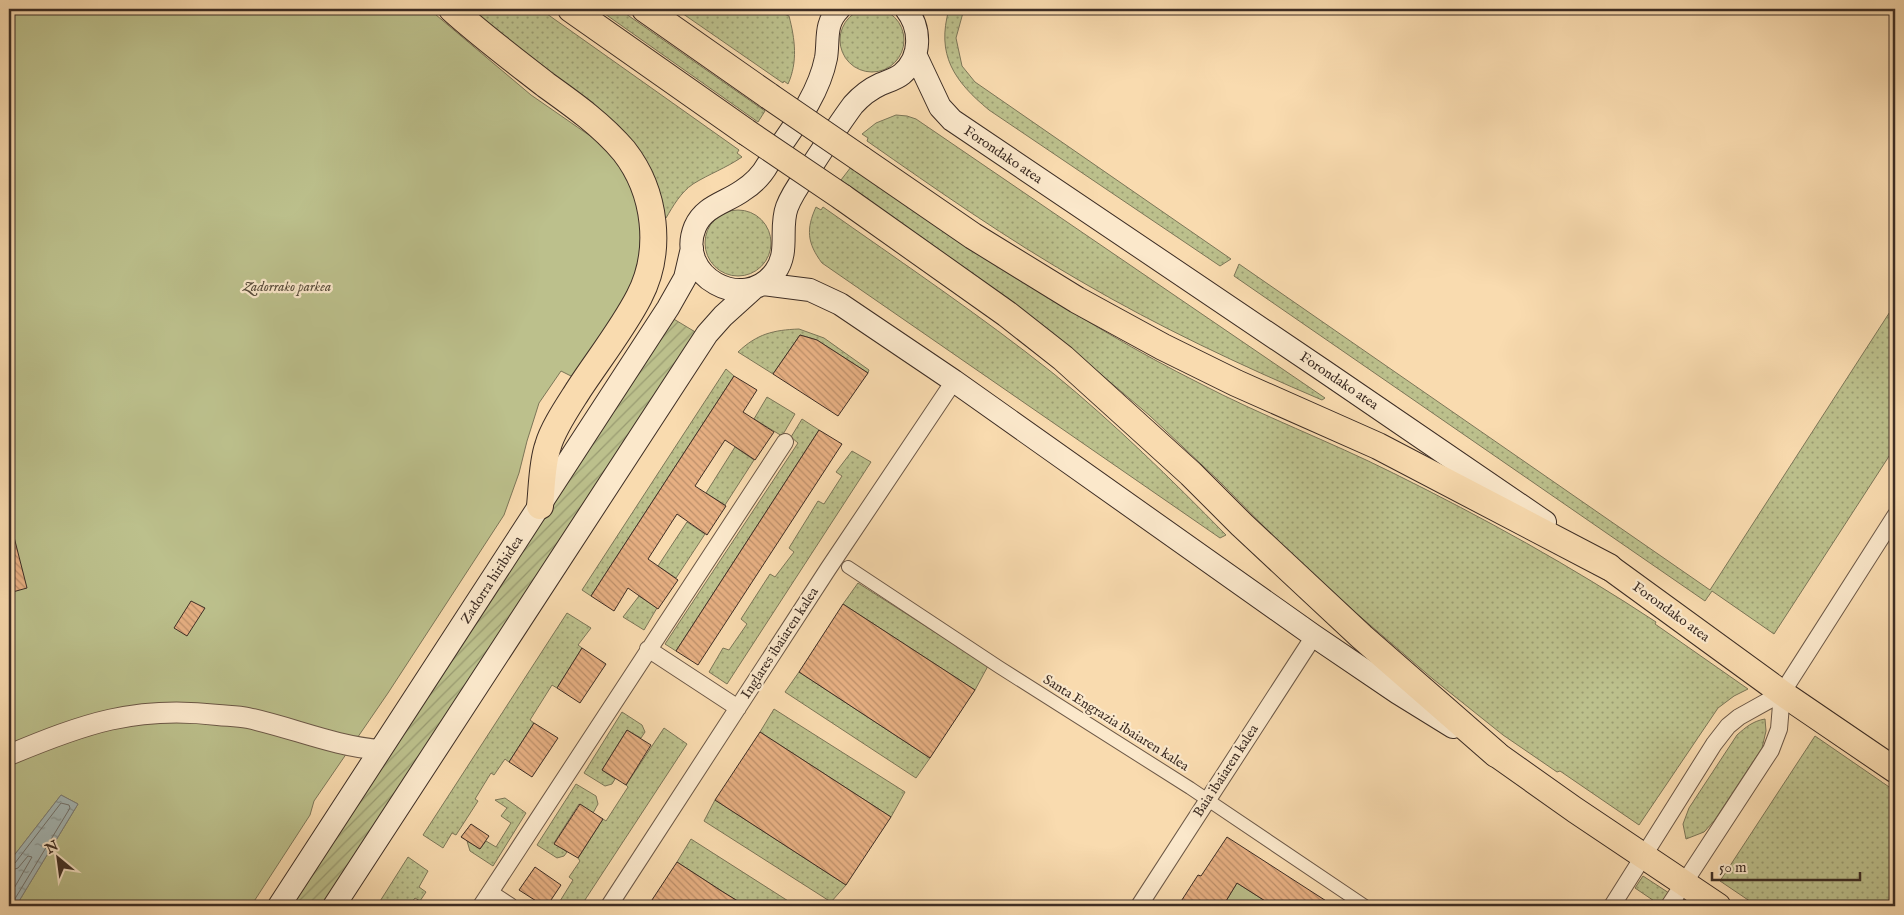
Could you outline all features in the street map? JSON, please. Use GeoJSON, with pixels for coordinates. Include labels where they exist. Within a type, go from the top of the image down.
{"type":"FeatureCollection","features":[{"type":"Feature","properties":{"kind":"highway"},"geometry":{"type":"LineString","coordinates":[[452,9],[520,65],[601,127],[636,168],[651,206],[654,231],[649,272],[639,297],[568,406],[548,445],[540,506]]}},
{"type":"Feature","properties":{"kind":"highway"},"geometry":{"type":"LineString","coordinates":[[571,9],[1000,308],[1063,358],[1191,474],[1242,525],[1355,631],[1496,754]]}},
{"type":"Feature","properties":{"kind":"highway"},"geometry":{"type":"LineString","coordinates":[[645,9],[973,236],[1077,300],[1236,383],[1378,446],[1609,567]]}},
{"type":"Feature","properties":{"kind":"main road","name":"Zadorra hiribidea"},"geometry":{"type":"LineString","coordinates":[[279,906],[681,286],[689,264],[694,230],[704,213],[715,205],[742,192],[754,182],[765,169],[816,91],[826,56],[828,24],[839,9]]}},
{"type":"Feature","properties":{"kind":"main road"},"geometry":{"type":"LineString","coordinates":[[334,906],[707,334],[723,316],[775,273],[782,258],[783,222],[787,207],[795,191],[841,121],[860,96],[880,84],[902,75],[915,54],[921,18],[912,17],[906,9]]}},
{"type":"Feature","properties":{"kind":"main road","name":"Forondako atea"},"geometry":{"type":"LineString","coordinates":[[915,54],[940,107],[959,125],[1324,371],[1609,567],[1782,692],[1895,770]]}},
{"type":"Feature","properties":{"kind":"main road"},"geometry":{"type":"LineString","coordinates":[[692,248],[696,264],[704,276],[714,284],[736,290],[758,286],[810,290],[840,304],[954,381],[1314,636],[1398,693],[1496,754],[1718,906]]}},
{"type":"Feature","properties":{"kind":"street","name":"Inglares ibaiaren kalea"},"geometry":{"type":"LineString","coordinates":[[609,906],[954,381]]}},
{"type":"Feature","properties":{"kind":"street"},"geometry":{"type":"LineString","coordinates":[[510,906],[486,900],[648,649],[785,442]]}},
{"type":"Feature","properties":{"kind":"street"},"geometry":{"type":"LineString","coordinates":[[1612,906],[1714,744],[1728,726],[1739,717],[1782,692],[1895,516]]}},
{"type":"Feature","properties":{"kind":"street","name":"Santa Engrazia ibaiaren kalea"},"geometry":{"type":"LineString","coordinates":[[848,567],[998,667],[1208,800],[1365,906]]}},
{"type":"Feature","properties":{"kind":"street","name":"Baia ibaiaren kalea"},"geometry":{"type":"LineString","coordinates":[[1139,906],[1314,636]]}},
{"type":"Feature","properties":{"kind":"street"},"geometry":{"type":"LineString","coordinates":[[648,649],[738,708]]}},
{"type":"Feature","properties":{"kind":"street"},"geometry":{"type":"LineString","coordinates":[[1669,906],[1775,742],[1779,729],[1782,692]]}},
{"type":"Feature","properties":{"kind":"street"},"geometry":{"type":"LineString","coordinates":[[9,755],[58,735],[89,725],[126,715],[156,711],[191,711],[248,718],[336,744],[381,750]]}},
{"type":"Feature","properties":{"kind":"green space"},"geometry":{"type":"Polygon","coordinates":[[[866,8],[878,8],[895,17],[902,28],[904,40],[902,52],[895,63],[878,72],[866,72],[854,67],[845,58],[840,46],[840,34],[845,22],[854,13],[866,8]]]}},
{"type":"Feature","properties":{"kind":"green space","name":"Zadorrako parkea"},"geometry":{"type":"Polygon","coordinates":[[[9,9],[429,9],[531,95],[612,151],[627,172],[644,231],[638,273],[577,379],[561,371],[539,403],[519,473],[504,515],[388,693],[314,801],[310,815],[251,906],[16,906],[78,804],[61,795],[9,862],[9,9]]]}},
{"type":"Feature","properties":{"kind":"green space"},"geometry":{"type":"Polygon","coordinates":[[[464,9],[540,9],[739,150],[737,153],[742,157],[689,187],[666,218],[662,218],[657,184],[637,147],[623,132],[592,104],[464,9]]]}},
{"type":"Feature","properties":{"kind":"green space"},"geometry":{"type":"Polygon","coordinates":[[[598,9],[619,9],[765,111],[758,122],[598,9]]]}},
{"type":"Feature","properties":{"kind":"green space"},"geometry":{"type":"Polygon","coordinates":[[[676,9],[772,9],[789,16],[793,33],[794,59],[788,84],[784,81],[783,83],[676,9]]]}},
{"type":"Feature","properties":{"kind":"green space"},"geometry":{"type":"Polygon","coordinates":[[[949,9],[964,9],[956,38],[962,66],[975,82],[1231,259],[1220,266],[989,110],[966,88],[951,66],[945,40],[949,9]]]}},
{"type":"Feature","properties":{"kind":"green space"},"geometry":{"type":"Polygon","coordinates":[[[896,115],[916,119],[1325,398],[1322,400],[1200,345],[1111,299],[1054,266],[973,214],[867,141],[868,138],[862,134],[876,123],[896,115]]]}},
{"type":"Feature","properties":{"kind":"green space"},"geometry":{"type":"Polygon","coordinates":[[[851,167],[1065,308],[1109,334],[1199,383],[1345,450],[1461,507],[1559,562],[1656,622],[1655,624],[1748,689],[1734,696],[1718,708],[1639,825],[1503,735],[1433,679],[1289,552],[1218,480],[1149,415],[1051,332],[841,180],[851,167]]]}},
{"type":"Feature","properties":{"kind":"green space"},"geometry":{"type":"Polygon","coordinates":[[[816,207],[821,210],[823,207],[911,268],[1054,374],[1142,452],[1226,535],[1220,538],[822,263],[813,249],[810,236],[811,222],[816,207]]]}},
{"type":"Feature","properties":{"kind":"green space"},"geometry":{"type":"Polygon","coordinates":[[[738,210],[751,212],[761,220],[769,230],[771,243],[769,256],[761,266],[751,274],[738,276],[725,274],[715,266],[707,256],[705,243],[707,230],[715,220],[725,212],[738,210]]]}},
{"type":"Feature","properties":{"kind":"green space"},"geometry":{"type":"Polygon","coordinates":[[[1239,264],[1710,590],[1895,304],[1895,447],[1774,634],[1712,591],[1705,601],[1234,276],[1239,264]]]}},
{"type":"Feature","properties":{"kind":"green space"},"geometry":{"type":"Polygon","coordinates":[[[672,318],[697,333],[324,906],[289,906],[672,318]]]}},
{"type":"Feature","properties":{"kind":"green space"},"geometry":{"type":"Polygon","coordinates":[[[799,329],[824,338],[869,370],[868,373],[817,340],[800,335],[773,374],[738,352],[752,341],[766,334],[781,330],[799,329]]]}},
{"type":"Feature","properties":{"kind":"green space"},"geometry":{"type":"Polygon","coordinates":[[[726,369],[734,376],[591,596],[582,590],[726,369]]]}},
{"type":"Feature","properties":{"kind":"green space"},"geometry":{"type":"Polygon","coordinates":[[[767,397],[795,414],[782,436],[754,419],[767,397]]]}},
{"type":"Feature","properties":{"kind":"green space"},"geometry":{"type":"Polygon","coordinates":[[[802,419],[819,430],[676,651],[665,644],[798,443],[791,437],[802,419]]]}},
{"type":"Feature","properties":{"kind":"green space"},"geometry":{"type":"Polygon","coordinates":[[[735,447],[754,460],[725,505],[706,493],[735,447]]]}},
{"type":"Feature","properties":{"kind":"green space"},"geometry":{"type":"Polygon","coordinates":[[[852,451],[871,462],[727,684],[709,672],[723,648],[729,650],[747,624],[741,619],[770,574],[775,577],[794,552],[789,548],[818,501],[824,504],[842,476],[836,472],[852,451]]]}},
{"type":"Feature","properties":{"kind":"green space"},"geometry":{"type":"Polygon","coordinates":[[[687,522],[705,534],[676,578],[658,566],[687,522]]]}},
{"type":"Feature","properties":{"kind":"green space"},"geometry":{"type":"Polygon","coordinates":[[[858,583],[988,666],[975,690],[843,604],[858,583]]]}},
{"type":"Feature","properties":{"kind":"green space"},"geometry":{"type":"Polygon","coordinates":[[[639,596],[657,608],[644,630],[623,617],[639,596]]]}},
{"type":"Feature","properties":{"kind":"green space"},"geometry":{"type":"Polygon","coordinates":[[[567,613],[591,628],[578,645],[582,648],[557,688],[552,685],[530,720],[534,723],[509,762],[505,759],[494,775],[491,773],[475,799],[478,801],[456,835],[452,833],[443,848],[423,835],[567,613]]]}},
{"type":"Feature","properties":{"kind":"green space"},"geometry":{"type":"Polygon","coordinates":[[[799,672],[930,758],[916,778],[785,692],[799,672]]]}},
{"type":"Feature","properties":{"kind":"green space"},"geometry":{"type":"Polygon","coordinates":[[[774,709],[905,792],[891,817],[760,732],[774,709]]]}},
{"type":"Feature","properties":{"kind":"green space"},"geometry":{"type":"Polygon","coordinates":[[[622,712],[642,725],[645,732],[641,738],[627,730],[602,770],[615,779],[612,784],[605,786],[584,773],[622,712]]]}},
{"type":"Feature","properties":{"kind":"green space"},"geometry":{"type":"Polygon","coordinates":[[[1765,719],[1766,731],[1762,748],[1714,821],[1704,832],[1686,839],[1683,824],[1689,808],[1737,735],[1757,721],[1765,719]]]}},
{"type":"Feature","properties":{"kind":"green space"},"geometry":{"type":"Polygon","coordinates":[[[664,728],[687,744],[581,906],[557,906],[573,880],[569,877],[580,861],[578,858],[603,819],[606,821],[628,787],[626,785],[664,728]]]}},
{"type":"Feature","properties":{"kind":"green space"},"geometry":{"type":"Polygon","coordinates":[[[1815,736],[1895,791],[1895,906],[1757,906],[1720,881],[1815,736]]]}},
{"type":"Feature","properties":{"kind":"green space"},"geometry":{"type":"Polygon","coordinates":[[[576,784],[596,796],[598,804],[593,813],[579,804],[554,843],[567,852],[564,856],[557,858],[537,845],[576,784]]]}},
{"type":"Feature","properties":{"kind":"green space"},"geometry":{"type":"Polygon","coordinates":[[[505,798],[526,813],[493,866],[470,851],[467,841],[480,849],[486,841],[496,847],[511,823],[501,816],[507,808],[495,800],[505,798]]]}},
{"type":"Feature","properties":{"kind":"green space"},"geometry":{"type":"Polygon","coordinates":[[[715,800],[846,885],[831,902],[704,821],[715,800]]]}},
{"type":"Feature","properties":{"kind":"green space"},"geometry":{"type":"Polygon","coordinates":[[[691,839],[796,906],[745,906],[677,862],[691,839]]]}},
{"type":"Feature","properties":{"kind":"green space"},"geometry":{"type":"Polygon","coordinates":[[[408,857],[428,871],[419,887],[426,892],[420,901],[415,898],[409,906],[377,906],[408,857]]]}},
{"type":"Feature","properties":{"kind":"green space"},"geometry":{"type":"Polygon","coordinates":[[[1643,876],[1669,893],[1660,905],[1635,888],[1643,876]]]}},
{"type":"Feature","properties":{"kind":"green space"},"geometry":{"type":"Polygon","coordinates":[[[1237,883],[1273,906],[1223,906],[1237,883]]]}},
{"type":"Feature","properties":{"kind":"water"},"geometry":{"type":"Polygon","coordinates":[[[61,795],[78,804],[16,906],[9,906],[9,862],[61,795]]]}},
{"type":"Feature","properties":{"kind":"building"},"geometry":{"type":"Polygon","coordinates":[[[800,335],[817,340],[868,373],[838,416],[773,374],[800,335]]]}},
{"type":"Feature","properties":{"kind":"building"},"geometry":{"type":"Polygon","coordinates":[[[734,376],[757,390],[743,412],[774,432],[755,460],[725,440],[695,486],[726,506],[707,535],[677,514],[648,559],[678,580],[658,609],[628,588],[614,611],[591,596],[734,376]]]}},
{"type":"Feature","properties":{"kind":"building"},"geometry":{"type":"Polygon","coordinates":[[[819,430],[842,444],[698,665],[676,651],[819,430]]]}},
{"type":"Feature","properties":{"kind":"building"},"geometry":{"type":"Polygon","coordinates":[[[14,537],[27,588],[9,593],[9,538],[14,537]]]}},
{"type":"Feature","properties":{"kind":"building"},"geometry":{"type":"Polygon","coordinates":[[[191,601],[205,608],[187,636],[174,628],[191,601]]]}},
{"type":"Feature","properties":{"kind":"building"},"geometry":{"type":"Polygon","coordinates":[[[843,604],[975,690],[930,758],[799,672],[843,604]]]}},
{"type":"Feature","properties":{"kind":"building"},"geometry":{"type":"Polygon","coordinates":[[[582,648],[606,664],[580,703],[557,688],[582,648]]]}},
{"type":"Feature","properties":{"kind":"building"},"geometry":{"type":"Polygon","coordinates":[[[534,723],[558,738],[532,777],[509,762],[534,723]]]}},
{"type":"Feature","properties":{"kind":"building"},"geometry":{"type":"Polygon","coordinates":[[[627,730],[651,745],[626,785],[602,770],[627,730]]]}},
{"type":"Feature","properties":{"kind":"building"},"geometry":{"type":"Polygon","coordinates":[[[760,732],[891,817],[846,885],[715,800],[760,732]]]}},
{"type":"Feature","properties":{"kind":"building"},"geometry":{"type":"Polygon","coordinates":[[[580,804],[603,819],[578,858],[554,844],[580,804]]]}},
{"type":"Feature","properties":{"kind":"building"},"geometry":{"type":"Polygon","coordinates":[[[471,824],[489,836],[480,849],[461,837],[471,824]]]}},
{"type":"Feature","properties":{"kind":"building"},"geometry":{"type":"Polygon","coordinates":[[[1227,837],[1334,906],[1273,906],[1237,883],[1223,906],[1178,906],[1198,875],[1201,876],[1227,837]]]}},
{"type":"Feature","properties":{"kind":"building"},"geometry":{"type":"Polygon","coordinates":[[[677,862],[723,892],[746,906],[648,906],[677,862]]]}},
{"type":"Feature","properties":{"kind":"building"},"geometry":{"type":"Polygon","coordinates":[[[535,867],[561,885],[547,906],[519,890],[535,867]]]}}]}
